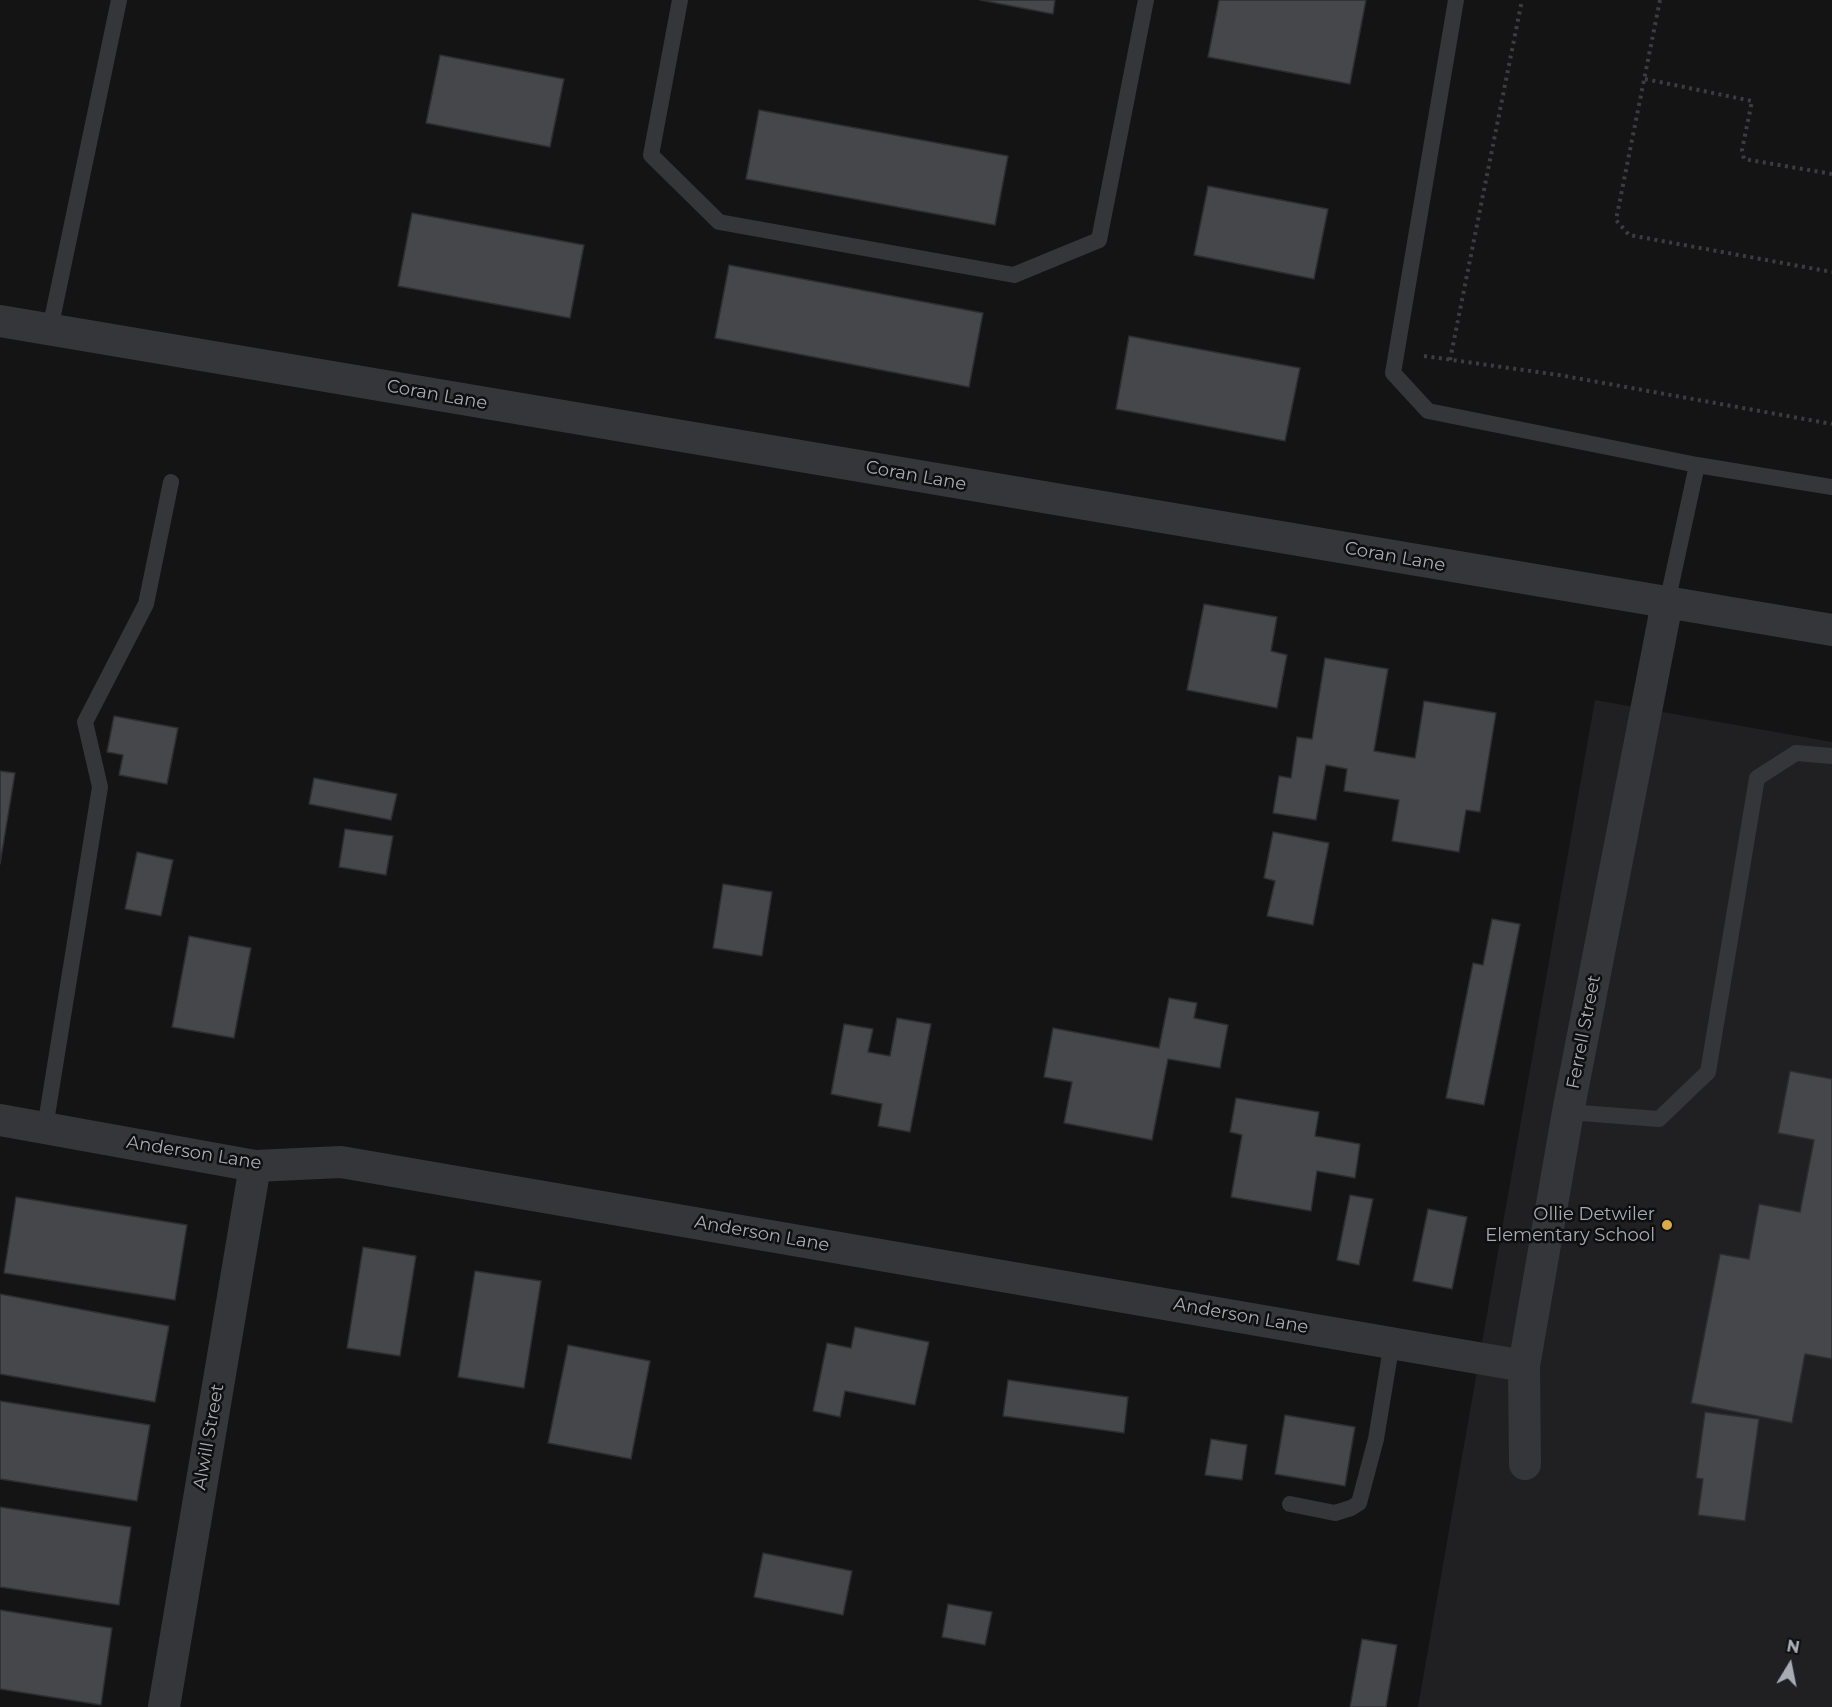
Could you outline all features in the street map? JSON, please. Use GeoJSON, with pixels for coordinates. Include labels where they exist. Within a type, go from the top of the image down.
{"type":"FeatureCollection","features":[{"type":"Feature","properties":{"kind":"street","name":"Coran Lane"},"geometry":{"type":"LineString","coordinates":[[0,321],[1832,630]]}},
{"type":"Feature","properties":{"kind":"street","name":"Ferrell Street"},"geometry":{"type":"LineString","coordinates":[[1525,1464],[1524,1366],[1568,1112],[1667,603]]}},
{"type":"Feature","properties":{"kind":"street","name":"Anderson Lane"},"geometry":{"type":"LineString","coordinates":[[0,1120],[255,1166],[341,1162],[1524,1366]]}},
{"type":"Feature","properties":{"kind":"street","name":"Alwill Street"},"geometry":{"type":"LineString","coordinates":[[164,1707],[255,1166]]}},
{"type":"Feature","properties":{"kind":"lane"},"geometry":{"type":"LineString","coordinates":[[50,329],[118,0]]}},
{"type":"Feature","properties":{"kind":"lane"},"geometry":{"type":"LineString","coordinates":[[680,0],[651,155],[719,222],[1014,275],[1099,240],[1146,0]]}},
{"type":"Feature","properties":{"kind":"lane"},"geometry":{"type":"LineString","coordinates":[[1456,0],[1393,373],[1428,411],[1697,465],[1832,487]]}},
{"type":"Feature","properties":{"kind":"lane"},"geometry":{"type":"LineString","coordinates":[[1667,603],[1697,465]]}},
{"type":"Feature","properties":{"kind":"lane"},"geometry":{"type":"LineString","coordinates":[[45,1128],[100,788],[85,722],[146,604],[171,482]]}},
{"type":"Feature","properties":{"kind":"lane"},"geometry":{"type":"LineString","coordinates":[[1568,1112],[1659,1119],[1708,1072],[1757,778],[1796,753],[1832,756]]}},
{"type":"Feature","properties":{"kind":"lane"},"geometry":{"type":"LineString","coordinates":[[1290,1504],[1335,1513],[1352,1509],[1359,1503],[1378,1428],[1392,1342]]}},
{"type":"Feature","properties":{"kind":"path"},"geometry":{"type":"LineString","coordinates":[[1450,360],[1522,0]]}},
{"type":"Feature","properties":{"kind":"path"},"geometry":{"type":"LineString","coordinates":[[1660,0],[1616,220],[1629,235],[1832,272]]}},
{"type":"Feature","properties":{"kind":"path"},"geometry":{"type":"LineString","coordinates":[[1644,79],[1752,101],[1742,150],[1744,159],[1832,174]]}},
{"type":"Feature","properties":{"kind":"path"},"geometry":{"type":"LineString","coordinates":[[1396,352],[1559,375],[1832,424]]}},
{"type":"Feature","properties":{"kind":"shaded area","name":"Ollie Detwiler Elementary School"},"geometry":{"type":"Polygon","coordinates":[[[1595,700],[1832,742],[1832,1707],[1418,1707],[1595,700]]]}},
{"type":"Feature","properties":{"kind":"building"},"geometry":{"type":"Polygon","coordinates":[[[980,0],[1055,0],[1053,14],[980,0]]]}},
{"type":"Feature","properties":{"kind":"building"},"geometry":{"type":"Polygon","coordinates":[[[1219,0],[1366,0],[1350,84],[1208,57],[1219,0]]]}},
{"type":"Feature","properties":{"kind":"building"},"geometry":{"type":"Polygon","coordinates":[[[440,55],[564,79],[550,147],[426,123],[440,55]]]}},
{"type":"Feature","properties":{"kind":"building"},"geometry":{"type":"Polygon","coordinates":[[[759,110],[1008,156],[995,225],[746,179],[759,110]]]}},
{"type":"Feature","properties":{"kind":"building"},"geometry":{"type":"Polygon","coordinates":[[[1208,186],[1328,209],[1314,279],[1194,255],[1208,186]]]}},
{"type":"Feature","properties":{"kind":"building"},"geometry":{"type":"Polygon","coordinates":[[[412,213],[584,245],[570,318],[398,286],[412,213]]]}},
{"type":"Feature","properties":{"kind":"building"},"geometry":{"type":"Polygon","coordinates":[[[729,265],[983,313],[969,387],[715,338],[729,265]]]}},
{"type":"Feature","properties":{"kind":"building"},"geometry":{"type":"Polygon","coordinates":[[[1129,336],[1300,368],[1285,441],[1116,409],[1129,336]]]}},
{"type":"Feature","properties":{"kind":"building"},"geometry":{"type":"Polygon","coordinates":[[[1204,604],[1277,617],[1271,651],[1287,655],[1277,708],[1187,690],[1204,604]]]}},
{"type":"Feature","properties":{"kind":"building"},"geometry":{"type":"Polygon","coordinates":[[[1325,658],[1388,669],[1374,751],[1415,758],[1424,701],[1496,713],[1480,812],[1466,810],[1459,852],[1392,841],[1399,800],[1344,791],[1347,769],[1326,765],[1316,820],[1273,813],[1279,776],[1291,778],[1297,737],[1312,739],[1325,658]]]}},
{"type":"Feature","properties":{"kind":"building"},"geometry":{"type":"Polygon","coordinates":[[[114,716],[178,728],[167,784],[119,775],[123,755],[107,752],[114,716]]]}},
{"type":"Feature","properties":{"kind":"building"},"geometry":{"type":"Polygon","coordinates":[[[0,771],[15,773],[0,864],[0,771]]]}},
{"type":"Feature","properties":{"kind":"building"},"geometry":{"type":"Polygon","coordinates":[[[314,778],[397,794],[391,820],[309,804],[314,778]]]}},
{"type":"Feature","properties":{"kind":"building"},"geometry":{"type":"Polygon","coordinates":[[[345,829],[393,836],[386,875],[339,867],[345,829]]]}},
{"type":"Feature","properties":{"kind":"building"},"geometry":{"type":"Polygon","coordinates":[[[1273,832],[1329,843],[1313,925],[1267,916],[1275,881],[1264,878],[1273,832]]]}},
{"type":"Feature","properties":{"kind":"building"},"geometry":{"type":"Polygon","coordinates":[[[137,852],[173,860],[161,916],[125,909],[137,852]]]}},
{"type":"Feature","properties":{"kind":"building"},"geometry":{"type":"Polygon","coordinates":[[[723,884],[772,892],[762,956],[713,948],[723,884]]]}},
{"type":"Feature","properties":{"kind":"building"},"geometry":{"type":"Polygon","coordinates":[[[1492,919],[1520,924],[1484,1105],[1446,1098],[1473,963],[1483,965],[1492,919]]]}},
{"type":"Feature","properties":{"kind":"building"},"geometry":{"type":"Polygon","coordinates":[[[189,936],[251,948],[234,1038],[172,1027],[189,936]]]}},
{"type":"Feature","properties":{"kind":"building"},"geometry":{"type":"Polygon","coordinates":[[[1169,998],[1197,1003],[1194,1018],[1228,1025],[1220,1068],[1168,1059],[1152,1140],[1064,1123],[1072,1082],[1044,1077],[1053,1028],[1159,1048],[1169,998]]]}},
{"type":"Feature","properties":{"kind":"building"},"geometry":{"type":"Polygon","coordinates":[[[897,1018],[931,1024],[910,1132],[878,1126],[882,1104],[831,1094],[844,1024],[873,1029],[868,1052],[890,1056],[897,1018]]]}},
{"type":"Feature","properties":{"kind":"building"},"geometry":{"type":"Polygon","coordinates":[[[1790,1071],[1832,1079],[1832,1359],[1805,1354],[1792,1423],[1691,1403],[1720,1254],[1749,1259],[1759,1204],[1800,1212],[1814,1140],[1778,1133],[1790,1071]]]}},
{"type":"Feature","properties":{"kind":"building"},"geometry":{"type":"Polygon","coordinates":[[[1236,1098],[1319,1112],[1315,1136],[1360,1144],[1355,1178],[1317,1171],[1311,1211],[1231,1197],[1242,1135],[1230,1132],[1236,1098]]]}},
{"type":"Feature","properties":{"kind":"building"},"geometry":{"type":"Polygon","coordinates":[[[1350,1195],[1373,1199],[1359,1265],[1337,1260],[1350,1195]]]}},
{"type":"Feature","properties":{"kind":"building"},"geometry":{"type":"Polygon","coordinates":[[[16,1197],[187,1225],[175,1300],[4,1273],[16,1197]]]}},
{"type":"Feature","properties":{"kind":"building"},"geometry":{"type":"Polygon","coordinates":[[[1428,1209],[1467,1217],[1452,1289],[1413,1281],[1428,1209]]]}},
{"type":"Feature","properties":{"kind":"building"},"geometry":{"type":"Polygon","coordinates":[[[363,1247],[416,1256],[400,1356],[347,1348],[363,1247]]]}},
{"type":"Feature","properties":{"kind":"building"},"geometry":{"type":"Polygon","coordinates":[[[475,1271],[541,1281],[524,1388],[458,1377],[475,1271]]]}},
{"type":"Feature","properties":{"kind":"building"},"geometry":{"type":"Polygon","coordinates":[[[0,1294],[169,1326],[155,1402],[0,1374],[0,1294]]]}},
{"type":"Feature","properties":{"kind":"building"},"geometry":{"type":"Polygon","coordinates":[[[855,1327],[929,1342],[915,1405],[845,1391],[840,1417],[813,1411],[827,1343],[851,1348],[855,1327]]]}},
{"type":"Feature","properties":{"kind":"building"},"geometry":{"type":"Polygon","coordinates":[[[568,1345],[650,1361],[631,1459],[548,1443],[568,1345]]]}},
{"type":"Feature","properties":{"kind":"building"},"geometry":{"type":"Polygon","coordinates":[[[1008,1380],[1128,1397],[1124,1433],[1003,1416],[1008,1380]]]}},
{"type":"Feature","properties":{"kind":"building"},"geometry":{"type":"Polygon","coordinates":[[[0,1401],[150,1425],[137,1501],[0,1479],[0,1401]]]}},
{"type":"Feature","properties":{"kind":"building"},"geometry":{"type":"Polygon","coordinates":[[[1705,1412],[1759,1419],[1745,1521],[1698,1515],[1703,1479],[1696,1478],[1705,1412]]]}},
{"type":"Feature","properties":{"kind":"building"},"geometry":{"type":"Polygon","coordinates":[[[1285,1415],[1355,1427],[1345,1486],[1275,1474],[1285,1415]]]}},
{"type":"Feature","properties":{"kind":"building"},"geometry":{"type":"Polygon","coordinates":[[[1211,1439],[1247,1445],[1242,1480],[1205,1475],[1211,1439]]]}},
{"type":"Feature","properties":{"kind":"building"},"geometry":{"type":"Polygon","coordinates":[[[0,1507],[131,1527],[119,1605],[0,1587],[0,1507]]]}},
{"type":"Feature","properties":{"kind":"building"},"geometry":{"type":"Polygon","coordinates":[[[763,1553],[852,1571],[843,1615],[754,1597],[763,1553]]]}},
{"type":"Feature","properties":{"kind":"building"},"geometry":{"type":"Polygon","coordinates":[[[948,1604],[992,1612],[985,1645],[942,1637],[948,1604]]]}},
{"type":"Feature","properties":{"kind":"building"},"geometry":{"type":"Polygon","coordinates":[[[0,1610],[112,1628],[101,1705],[0,1689],[0,1610]]]}},
{"type":"Feature","properties":{"kind":"building"},"geometry":{"type":"Polygon","coordinates":[[[1362,1639],[1397,1645],[1386,1707],[1350,1707],[1362,1639]]]}},
{"type":"Feature","properties":{"kind":"place","name":"Ollie Detwiler Elementary School"},"geometry":{"type":"Point","coordinates":[1667,1225]}}]}
